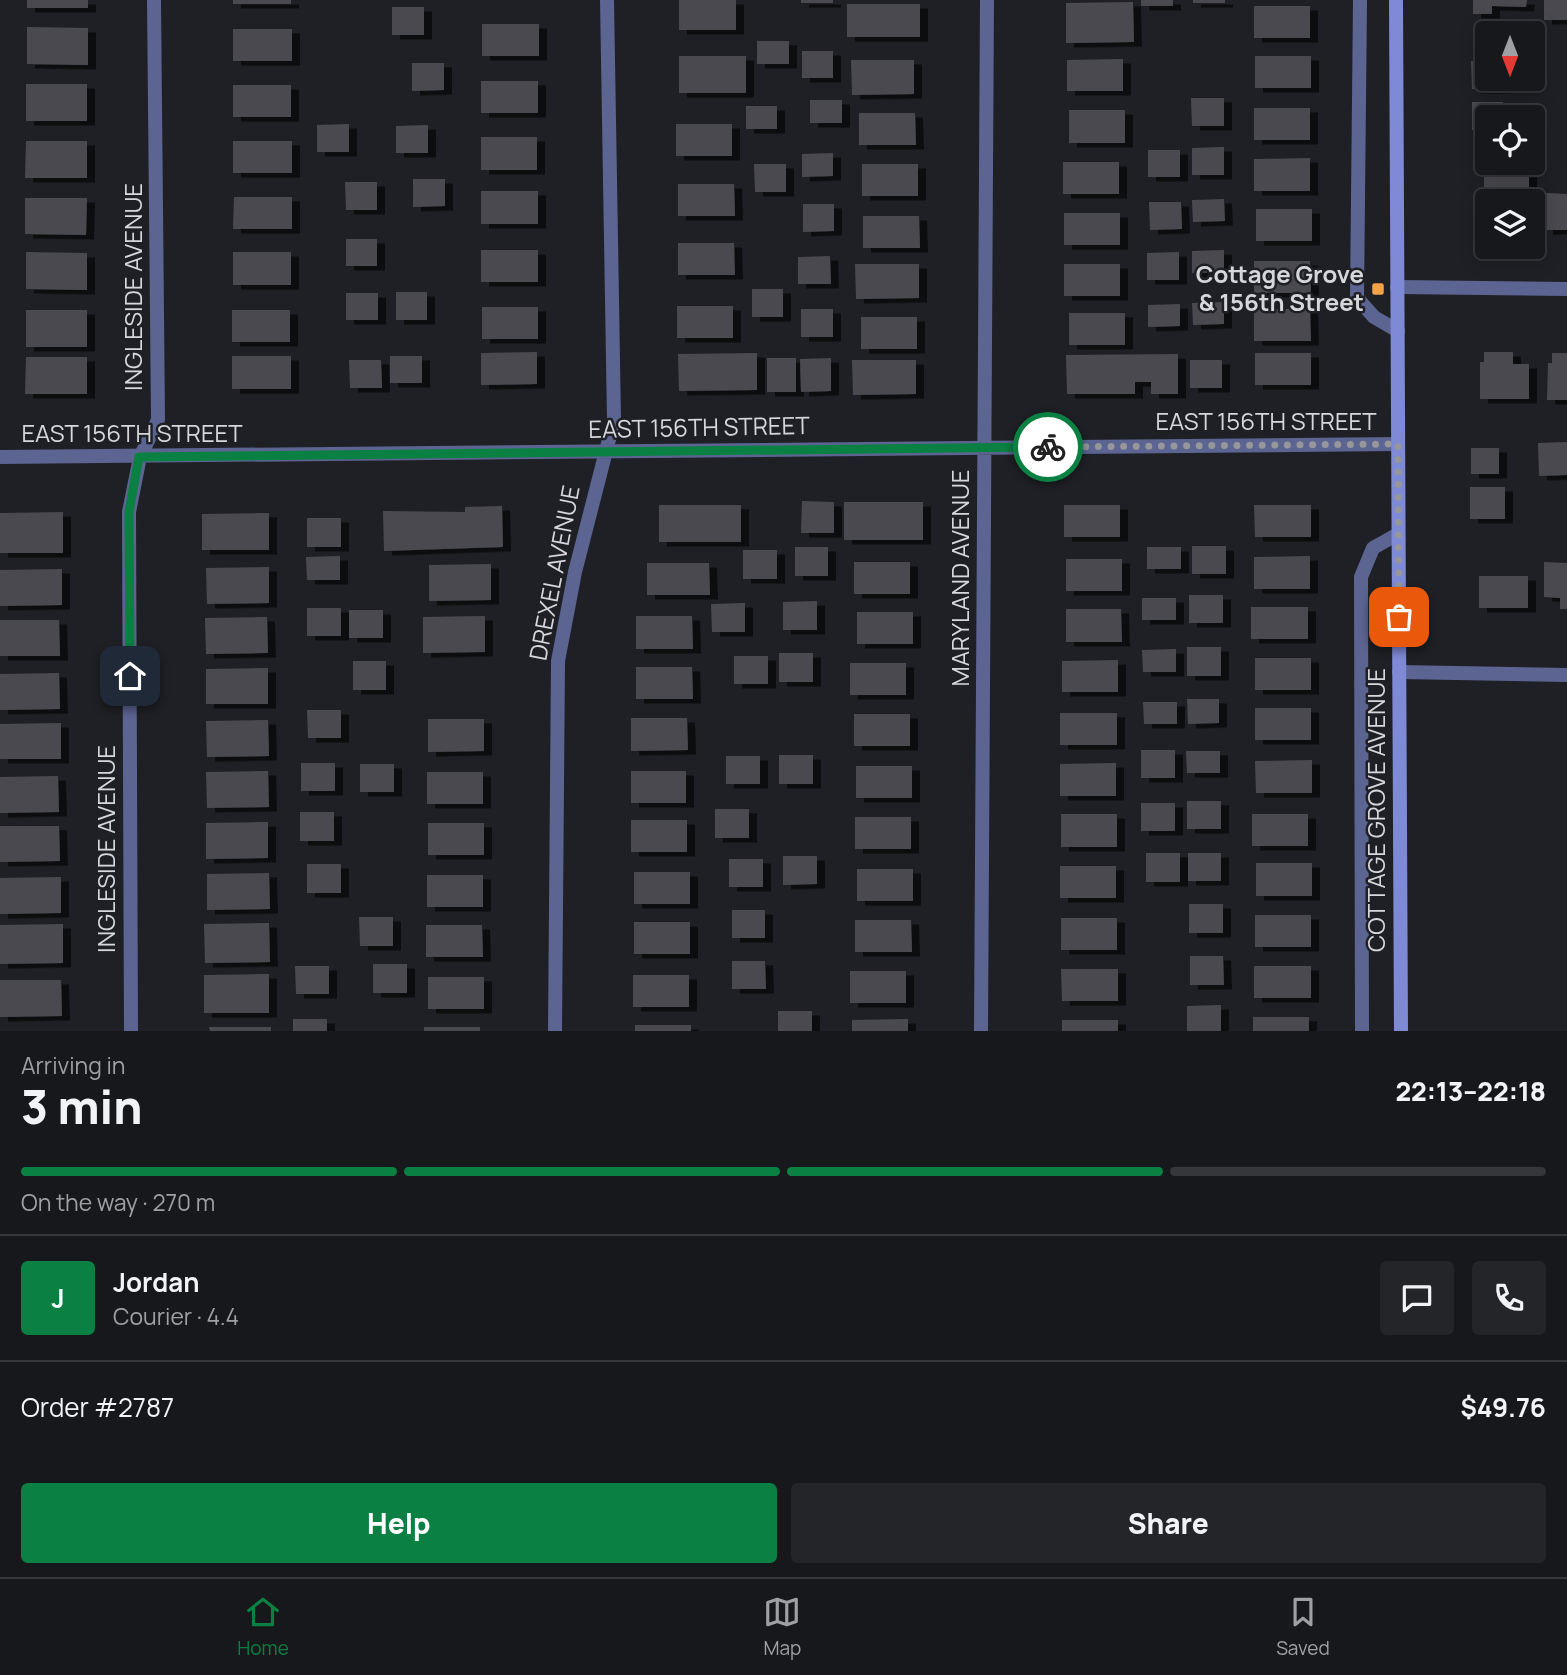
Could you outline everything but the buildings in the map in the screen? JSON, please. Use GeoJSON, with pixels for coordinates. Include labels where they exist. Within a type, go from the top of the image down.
{"type":"FeatureCollection","features":[{"type":"Feature","properties":{"kind":"main road","name":"COTTAGE GROVE AVENUE"},"geometry":{"type":"LineString","coordinates":[[1396,0],[1401,1031]]}},
{"type":"Feature","properties":{"kind":"street","name":"INGLESIDE AVENUE"},"geometry":{"type":"LineString","coordinates":[[131,1031],[129,512],[139,457],[158,420],[154,0]]}},
{"type":"Feature","properties":{"kind":"street","name":"DREXEL AVENUE"},"geometry":{"type":"LineString","coordinates":[[555,1031],[558,661],[604,452],[614,420],[607,0]]}},
{"type":"Feature","properties":{"kind":"street","name":"MARYLAND AVENUE"},"geometry":{"type":"LineString","coordinates":[[981,1031],[987,0]]}},
{"type":"Feature","properties":{"kind":"street"},"geometry":{"type":"LineString","coordinates":[[1360,0],[1357,298],[1374,317],[1398,331]]}},
{"type":"Feature","properties":{"kind":"street"},"geometry":{"type":"LineString","coordinates":[[1397,287],[1567,289]]}},
{"type":"Feature","properties":{"kind":"street","name":"EAST 156TH STREET"},"geometry":{"type":"LineString","coordinates":[[0,457],[1398,444]]}},
{"type":"Feature","properties":{"kind":"street"},"geometry":{"type":"LineString","coordinates":[[1362,1031],[1361,577],[1373,548],[1398,534]]}},
{"type":"Feature","properties":{"kind":"street"},"geometry":{"type":"LineString","coordinates":[[1399,672],[1567,675]]}},
{"type":"Feature","properties":{"kind":"way so far"},"geometry":{"type":"LineString","coordinates":[[1048,447],[1398,444],[1399,617]]}},
{"type":"Feature","properties":{"kind":"place","name":"Cottage Grove & 156th Street"},"geometry":{"type":"Point","coordinates":[1378,289]}},
{"type":"Feature","properties":{"kind":"route"},"geometry":{"type":"LineString","coordinates":[[130,676],[129,512],[139,457],[1048,447]]}}]}
